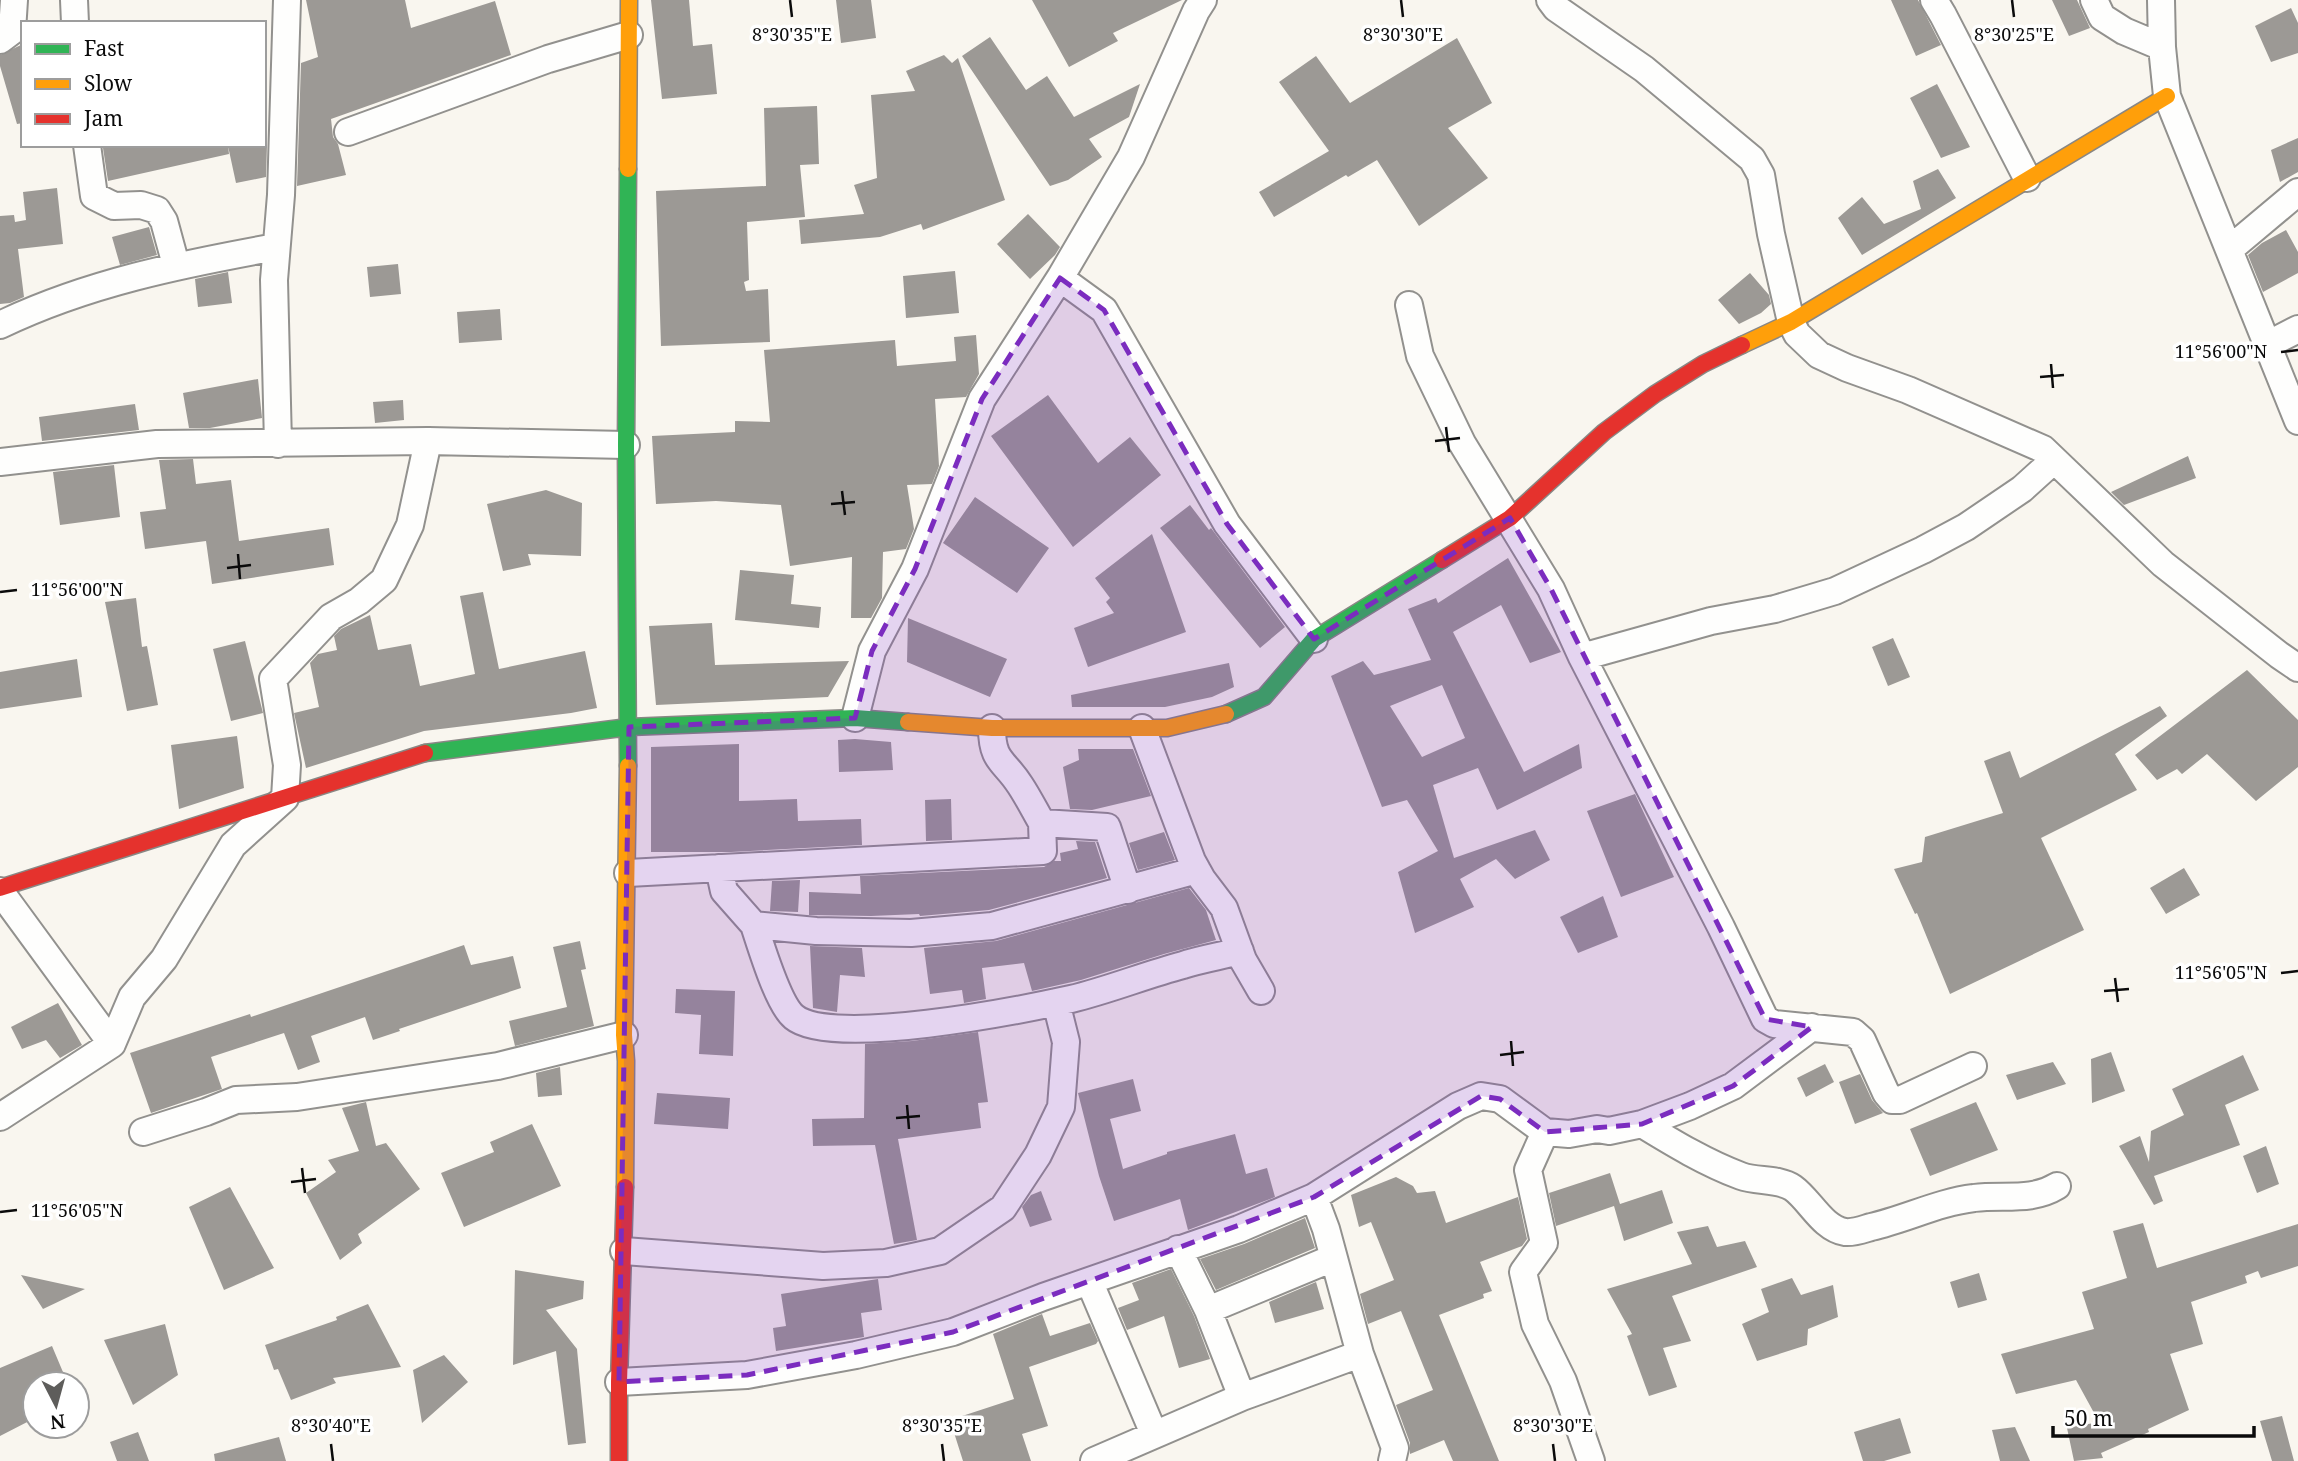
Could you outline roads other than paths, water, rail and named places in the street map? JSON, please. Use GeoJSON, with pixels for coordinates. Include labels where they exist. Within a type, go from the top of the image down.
{"type":"FeatureCollection","features":[{"type":"Feature","properties":{"kind":"street"},"geometry":{"type":"LineString","coordinates":[[0,40],[12,32],[14,0]]}},
{"type":"Feature","properties":{"kind":"street"},"geometry":{"type":"LineString","coordinates":[[75,0],[75,21]]}},
{"type":"Feature","properties":{"kind":"street"},"geometry":{"type":"LineString","coordinates":[[278,443],[274,280],[281,195],[287,0]]}},
{"type":"Feature","properties":{"kind":"street"},"geometry":{"type":"LineString","coordinates":[[619,1461],[624,1251],[629,727],[626,444],[629,0]]}},
{"type":"Feature","properties":{"kind":"street"},"geometry":{"type":"LineString","coordinates":[[855,718],[872,651],[915,569],[982,399],[1060,278],[1131,157],[1203,0]]}},
{"type":"Feature","properties":{"kind":"street"},"geometry":{"type":"LineString","coordinates":[[1550,0],[1556,8],[1644,69],[1752,159],[1761,175],[1791,322],[1797,334],[1819,355],[1908,390],[2043,449],[2163,564],[2298,668]]}},
{"type":"Feature","properties":{"kind":"street"},"geometry":{"type":"LineString","coordinates":[[1934,0],[2027,178]]}},
{"type":"Feature","properties":{"kind":"street"},"geometry":{"type":"LineString","coordinates":[[2094,0],[2102,17],[2124,31],[2162,47]]}},
{"type":"Feature","properties":{"kind":"street"},"geometry":{"type":"LineString","coordinates":[[2161,0],[2167,96],[2298,421]]}},
{"type":"Feature","properties":{"kind":"street"},"geometry":{"type":"LineString","coordinates":[[348,132],[548,59],[629,35]]}},
{"type":"Feature","properties":{"kind":"street"},"geometry":{"type":"LineString","coordinates":[[112,1044],[0,890],[427,752],[629,727],[855,718],[992,728],[1167,728],[1219,717],[1264,696],[1314,639],[1510,518],[1604,432],[1656,394],[1703,364],[1791,322],[2167,96]]}},
{"type":"Feature","properties":{"kind":"street"},"geometry":{"type":"LineString","coordinates":[[87,147],[94,196],[114,206],[141,205],[157,210],[164,220],[176,265]]}},
{"type":"Feature","properties":{"kind":"street"},"geometry":{"type":"LineString","coordinates":[[2230,249],[2298,192]]}},
{"type":"Feature","properties":{"kind":"street"},"geometry":{"type":"LineString","coordinates":[[0,325],[68,296],[176,265],[276,247]]}},
{"type":"Feature","properties":{"kind":"street"},"geometry":{"type":"LineString","coordinates":[[1060,278],[1104,310],[1227,524],[1314,639]]}},
{"type":"Feature","properties":{"kind":"street"},"geometry":{"type":"LineString","coordinates":[[1409,305],[1420,356],[1462,443],[1551,589],[1582,657],[1721,927],[1765,1019],[1774,1024],[1853,1032],[1862,1040],[1886,1093],[1892,1100],[1899,1100],[1973,1066]]}},
{"type":"Feature","properties":{"kind":"street"},"geometry":{"type":"LineString","coordinates":[[2267,345],[2298,329]]}},
{"type":"Feature","properties":{"kind":"street"},"geometry":{"type":"LineString","coordinates":[[0,461],[157,444],[428,441],[626,444]]}},
{"type":"Feature","properties":{"kind":"street"},"geometry":{"type":"LineString","coordinates":[[0,1117],[112,1044],[132,997],[164,959],[233,845],[285,798],[287,765],[273,679],[331,617],[359,601],[384,580],[410,525],[428,441]]}},
{"type":"Feature","properties":{"kind":"street"},"geometry":{"type":"LineString","coordinates":[[1582,657],[1711,621],[1775,609],[1835,591],[1966,527],[2022,489],[2054,460]]}},
{"type":"Feature","properties":{"kind":"street"},"geometry":{"type":"LineString","coordinates":[[628,873],[1043,851],[1042,824],[1020,783],[996,757],[992,728]]}},
{"type":"Feature","properties":{"kind":"street"},"geometry":{"type":"LineString","coordinates":[[1142,728],[1197,870],[1224,908],[1240,951],[1261,991]]}},
{"type":"Feature","properties":{"kind":"street"},"geometry":{"type":"LineString","coordinates":[[1042,824],[1107,827],[1128,890]]}},
{"type":"Feature","properties":{"kind":"street"},"geometry":{"type":"LineString","coordinates":[[719,868],[724,891],[754,925],[780,995],[793,1016],[810,1026],[902,1028],[1056,1002],[1185,964],[1240,951]]}},
{"type":"Feature","properties":{"kind":"street"},"geometry":{"type":"LineString","coordinates":[[754,925],[816,931],[911,933],[992,926],[1197,870]]}},
{"type":"Feature","properties":{"kind":"street"},"geometry":{"type":"LineString","coordinates":[[624,1251],[823,1266],[886,1263],[940,1251],[1003,1208],[1038,1154],[1061,1107],[1066,1042],[1056,1002]]}},
{"type":"Feature","properties":{"kind":"street"},"geometry":{"type":"LineString","coordinates":[[619,1382],[747,1374],[856,1355],[953,1332],[1043,1297],[1090,1283],[1239,1228],[1314,1197],[1458,1106],[1481,1096],[1500,1099],[1545,1132],[1569,1134],[1597,1129],[1609,1131],[1642,1124],[1733,1086],[1812,1027]]}},
{"type":"Feature","properties":{"kind":"street"},"geometry":{"type":"LineString","coordinates":[[143,1132],[236,1100],[297,1097],[485,1069],[624,1035]]}},
{"type":"Feature","properties":{"kind":"street"},"geometry":{"type":"LineString","coordinates":[[1642,1124],[1682,1149],[1744,1177],[1792,1187],[1833,1227],[1845,1232],[1974,1198],[2044,1194],[2057,1186]]}},
{"type":"Feature","properties":{"kind":"street"},"geometry":{"type":"LineString","coordinates":[[1545,1132],[1528,1170],[1544,1243],[1523,1272],[1535,1324],[1563,1381],[1591,1461]]}},
{"type":"Feature","properties":{"kind":"street"},"geometry":{"type":"LineString","coordinates":[[1314,1197],[1326,1229],[1360,1354],[1395,1448],[1392,1461]]}},
{"type":"Feature","properties":{"kind":"street"},"geometry":{"type":"LineString","coordinates":[[1178,1249],[1208,1310],[1242,1397]]}},
{"type":"Feature","properties":{"kind":"street"},"geometry":{"type":"LineString","coordinates":[[1208,1310],[1333,1258]]}},
{"type":"Feature","properties":{"kind":"street"},"geometry":{"type":"LineString","coordinates":[[1090,1283],[1154,1434]]}},
{"type":"Feature","properties":{"kind":"street"},"geometry":{"type":"LineString","coordinates":[[1094,1461],[1242,1397],[1360,1354]]}}]}
